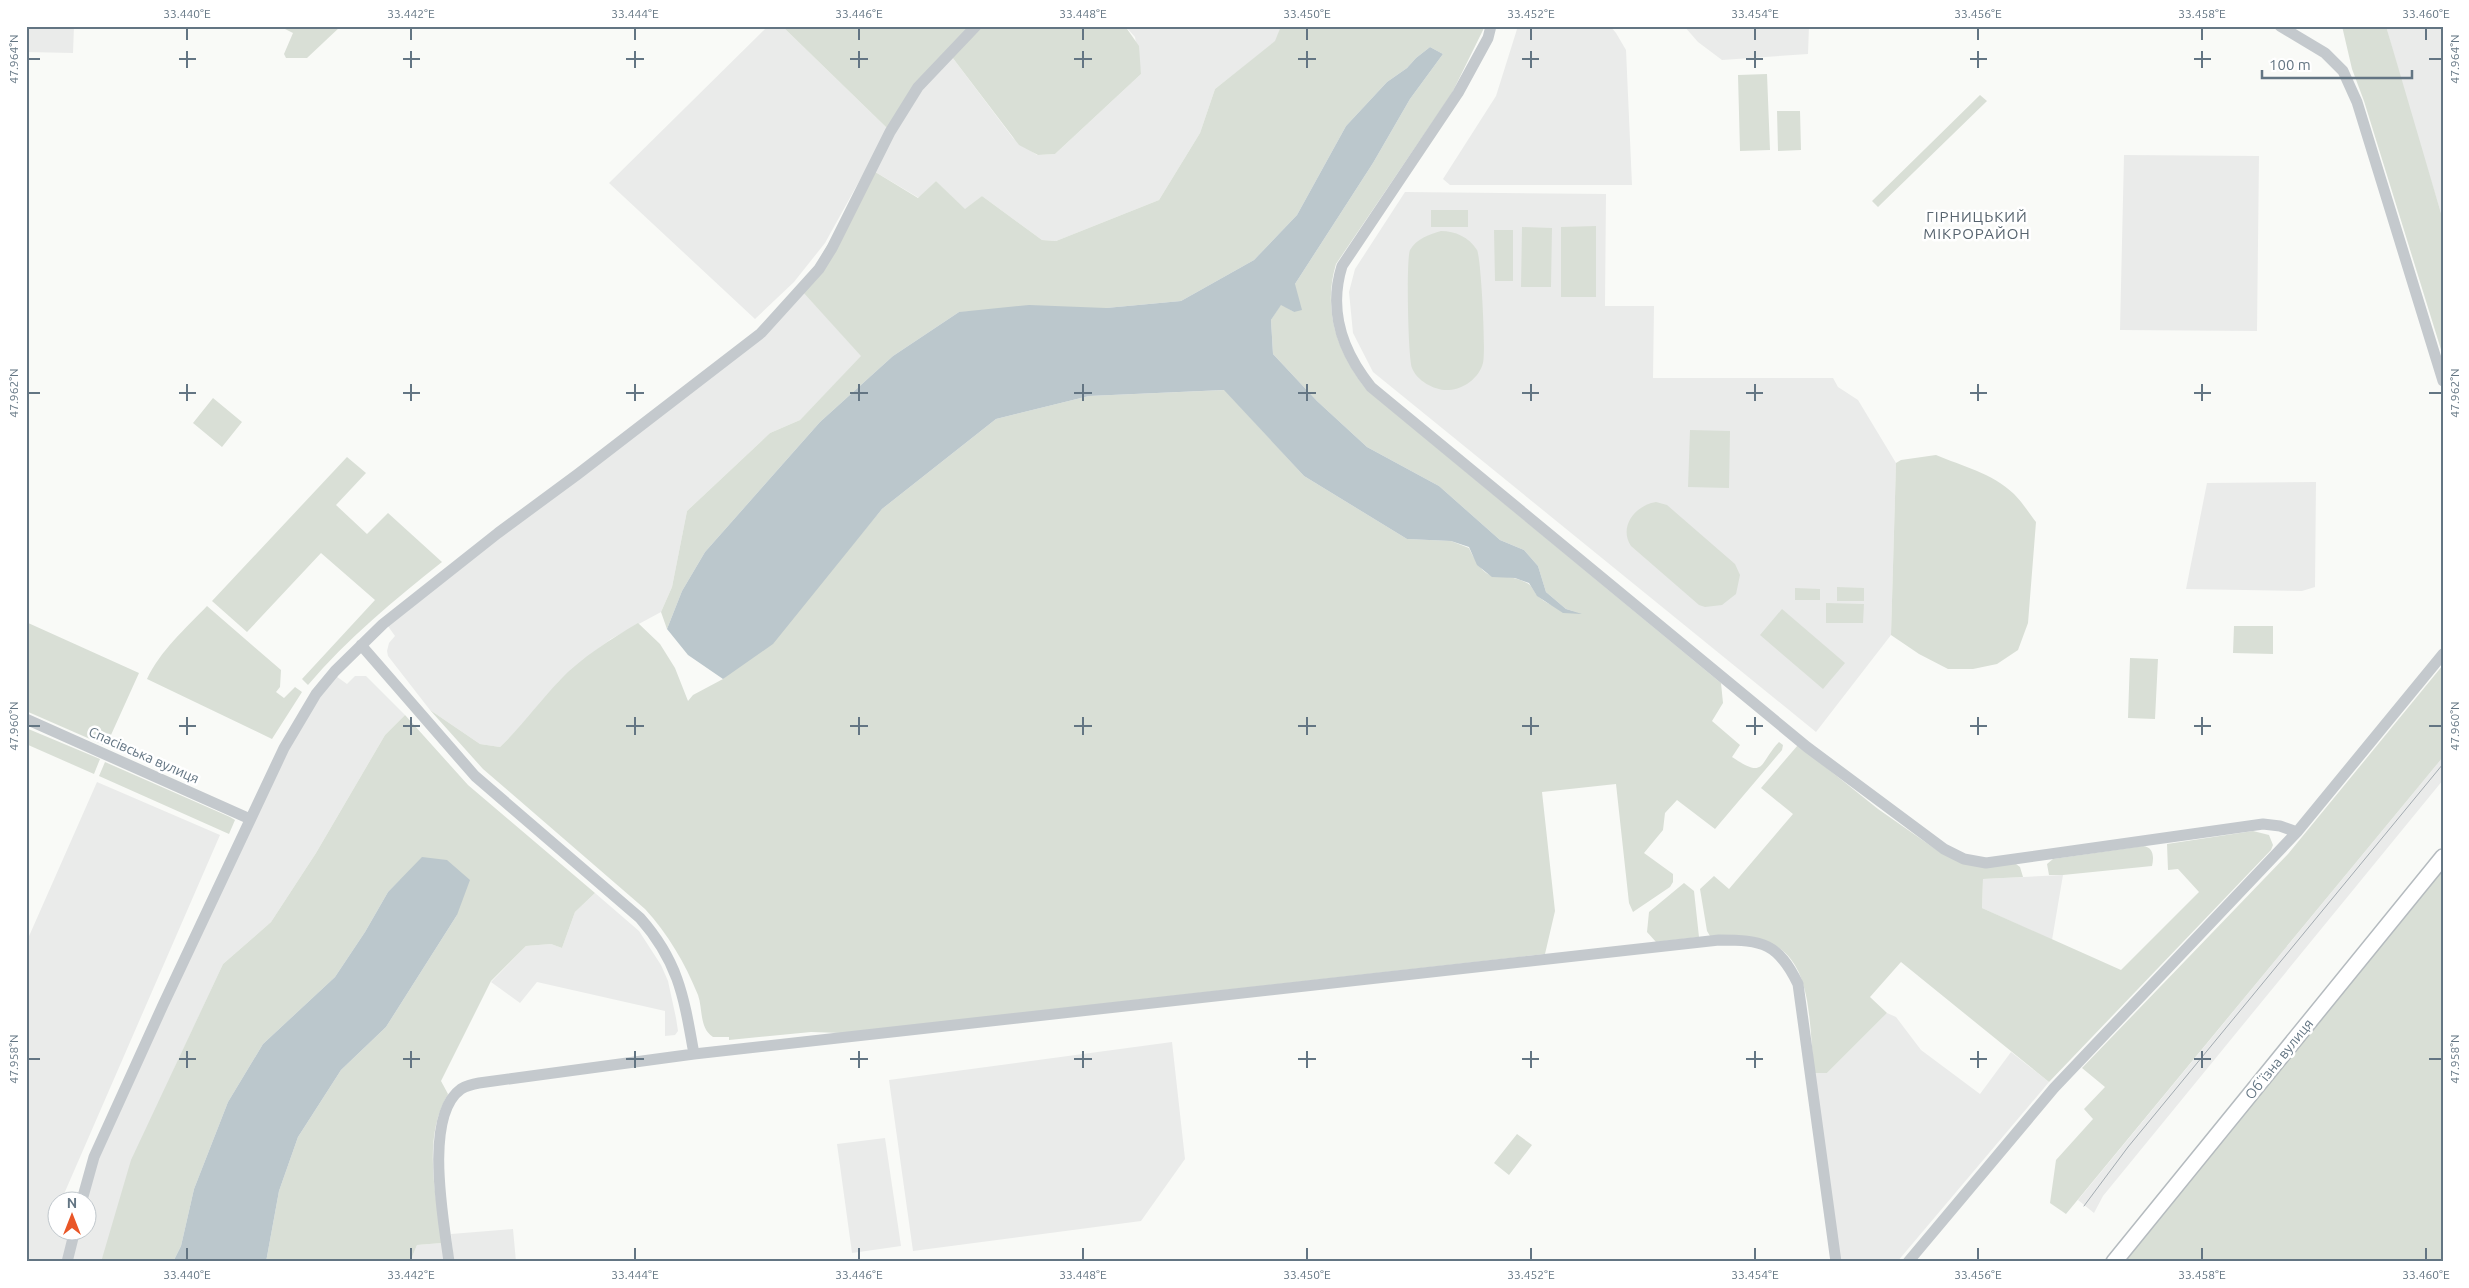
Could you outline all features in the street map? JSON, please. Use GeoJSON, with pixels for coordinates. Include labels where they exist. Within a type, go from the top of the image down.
{"type":"FeatureCollection","features":[{"type":"Feature","properties":{"kind":"main road","name":"Обʼїзна вулиця"},"geometry":{"type":"LineString","coordinates":[[2114,1262],[2443,857]]}},
{"type":"Feature","properties":{"kind":"street"},"geometry":{"type":"LineString","coordinates":[[85,1190],[94,1157],[250,819],[284,748],[316,694],[383,624],[498,533],[761,333],[819,269],[832,248],[890,132],[918,87],[932,70],[976,26]]}},
{"type":"Feature","properties":{"kind":"street"},"geometry":{"type":"LineString","coordinates":[[1490,26],[1488,38],[1458,93],[1342,266],[1336,291],[1335,309],[1341,337],[1357,370],[1371,387],[1802,743],[1944,849],[1964,858],[1986,863],[2263,824],[2280,826],[2297,832]]}},
{"type":"Feature","properties":{"kind":"street"},"geometry":{"type":"LineString","coordinates":[[2280,26],[2325,53],[2343,71],[2356,102],[2443,381]]}},
{"type":"Feature","properties":{"kind":"street"},"geometry":{"type":"LineString","coordinates":[[361,645],[475,776],[640,918],[655,935],[667,954],[681,985],[694,1054]]}},
{"type":"Feature","properties":{"kind":"street"},"geometry":{"type":"LineString","coordinates":[[1908,1262],[2054,1088],[2297,832],[2443,654]]}},
{"type":"Feature","properties":{"kind":"street","name":"Спасівська вулиця"},"geometry":{"type":"LineString","coordinates":[[26,719],[250,819]]}},
{"type":"Feature","properties":{"kind":"street"},"geometry":{"type":"LineString","coordinates":[[449,1262],[440,1182],[440,1131],[452,1097],[461,1089],[500,1078],[694,1054],[1712,941],[1748,940],[1779,953],[1787,962],[1798,984],[1836,1262]]}},
{"type":"Feature","properties":{"kind":"street"},"geometry":{"type":"LineString","coordinates":[[67,1262],[72,1240]]}},
{"type":"Feature","properties":{"kind":"shaded area"},"geometry":{"type":"Polygon","coordinates":[[[26,26],[74,26],[73,53],[26,52],[26,26]]]}},
{"type":"Feature","properties":{"kind":"shaded area"},"geometry":{"type":"Polygon","coordinates":[[[279,26],[341,26],[307,58],[286,58],[284,54],[293,33],[279,26]]]}},
{"type":"Feature","properties":{"kind":"shaded area"},"geometry":{"type":"Polygon","coordinates":[[[768,26],[782,26],[888,129],[825,243],[794,282],[755,319],[609,183],[768,26]]]}},
{"type":"Feature","properties":{"kind":"shaded area"},"geometry":{"type":"Polygon","coordinates":[[[782,26],[967,26],[968,28],[888,129],[782,26]]]}},
{"type":"Feature","properties":{"kind":"shaded area"},"geometry":{"type":"Polygon","coordinates":[[[976,26],[1125,26],[1139,46],[1141,74],[1055,154],[1038,155],[1019,145],[949,53],[976,26]]]}},
{"type":"Feature","properties":{"kind":"shaded area"},"geometry":{"type":"Polygon","coordinates":[[[1125,26],[1281,26],[1276,41],[1215,89],[1200,133],[1159,200],[1056,241],[1042,240],[982,196],[965,210],[936,181],[919,198],[872,170],[885,141],[949,53],[1013,138],[1037,155],[1055,154],[1141,74],[1135,37],[1125,26]]]}},
{"type":"Feature","properties":{"kind":"shaded area"},"geometry":{"type":"Polygon","coordinates":[[[1281,26],[1485,26],[1452,93],[1336,264],[1332,281],[1332,315],[1335,331],[1341,346],[1348,362],[1367,390],[1721,683],[1723,703],[1712,721],[1740,745],[1732,757],[1743,764],[1757,768],[1761,766],[1779,742],[1783,745],[1782,750],[1715,829],[1677,800],[1665,813],[1663,830],[1644,853],[1673,874],[1673,882],[1670,887],[1633,912],[1629,903],[1616,784],[1542,792],[1555,911],[1545,954],[842,1033],[811,1032],[729,1040],[729,1037],[713,1037],[705,1029],[700,1000],[675,949],[645,909],[483,769],[430,710],[480,744],[500,747],[552,688],[569,672],[597,649],[638,623],[660,644],[675,668],[688,701],[693,695],[723,679],[833,568],[882,509],[996,419],[1089,396],[1225,390],[1304,476],[1407,539],[1451,541],[1469,548],[1476,561],[1488,574],[1508,577],[1527,583],[1537,595],[1548,603],[1558,607],[1579,613],[1566,609],[1546,592],[1538,566],[1524,550],[1500,540],[1439,486],[1367,447],[1317,401],[1273,354],[1271,320],[1281,304],[1294,312],[1295,284],[1373,163],[1410,99],[1443,54],[1430,47],[1407,68],[1387,82],[1346,126],[1297,215],[1254,260],[1181,301],[1106,308],[959,312],[893,356],[820,422],[705,552],[682,591],[667,629],[661,612],[672,587],[687,511],[770,433],[800,420],[861,356],[801,290],[872,170],[918,198],[936,181],[965,209],[982,196],[1042,240],[1056,241],[1159,200],[1200,133],[1215,89],[1275,41],[1281,26]]]}},
{"type":"Feature","properties":{"kind":"shaded area"},"geometry":{"type":"Polygon","coordinates":[[[1518,26],[1610,26],[1616,33],[1626,50],[1632,185],[1450,185],[1443,179],[1496,96],[1518,26]]]}},
{"type":"Feature","properties":{"kind":"shaded area"},"geometry":{"type":"Polygon","coordinates":[[[1684,26],[1809,26],[1808,54],[1722,60],[1698,42],[1684,26]]]}},
{"type":"Feature","properties":{"kind":"shaded area"},"geometry":{"type":"Polygon","coordinates":[[[2342,26],[2386,26],[2443,220],[2443,356],[2364,101],[2352,69],[2342,26]]]}},
{"type":"Feature","properties":{"kind":"shaded area"},"geometry":{"type":"Polygon","coordinates":[[[2386,26],[2443,26],[2443,220],[2405,95],[2386,26]]]}},
{"type":"Feature","properties":{"kind":"shaded area"},"geometry":{"type":"Polygon","coordinates":[[[1430,47],[1443,54],[1410,99],[1373,163],[1295,284],[1302,310],[1294,312],[1281,305],[1271,320],[1273,354],[1317,401],[1367,447],[1439,486],[1500,540],[1524,550],[1538,566],[1546,592],[1566,609],[1582,614],[1563,613],[1537,596],[1529,583],[1515,578],[1492,577],[1477,565],[1469,547],[1451,541],[1407,539],[1304,476],[1224,390],[1089,396],[996,419],[882,509],[773,644],[723,679],[688,655],[667,629],[682,591],[705,552],[820,422],[893,356],[959,312],[1029,305],[1106,308],[1181,301],[1254,260],[1297,215],[1346,126],[1387,82],[1407,68],[1430,47]]]}},
{"type":"Feature","properties":{"kind":"shaded area"},"geometry":{"type":"Polygon","coordinates":[[[1767,74],[1770,150],[1740,151],[1738,75],[1767,74]]]}},
{"type":"Feature","properties":{"kind":"shaded area"},"geometry":{"type":"Polygon","coordinates":[[[1980,95],[1987,101],[1878,207],[1872,201],[1980,95]]]}},
{"type":"Feature","properties":{"kind":"shaded area"},"geometry":{"type":"Polygon","coordinates":[[[1777,111],[1800,111],[1801,150],[1778,151],[1777,111]]]}},
{"type":"Feature","properties":{"kind":"shaded area"},"geometry":{"type":"Polygon","coordinates":[[[2124,155],[2259,156],[2257,331],[2120,330],[2124,155]]]}},
{"type":"Feature","properties":{"kind":"shaded area"},"geometry":{"type":"Polygon","coordinates":[[[1405,192],[1606,194],[1605,306],[1654,306],[1653,378],[1833,378],[1838,387],[1858,400],[1896,463],[1891,635],[1816,732],[1373,372],[1353,333],[1349,292],[1355,269],[1405,192]]]}},
{"type":"Feature","properties":{"kind":"shaded area"},"geometry":{"type":"Polygon","coordinates":[[[1431,210],[1468,210],[1468,227],[1431,227],[1431,210]]]}},
{"type":"Feature","properties":{"kind":"shaded area"},"geometry":{"type":"Polygon","coordinates":[[[1596,226],[1596,297],[1561,297],[1561,227],[1596,226]]]}},
{"type":"Feature","properties":{"kind":"shaded area"},"geometry":{"type":"Polygon","coordinates":[[[1522,227],[1552,228],[1551,287],[1521,287],[1522,227]]]}},
{"type":"Feature","properties":{"kind":"shaded area"},"geometry":{"type":"Polygon","coordinates":[[[1494,230],[1513,230],[1513,281],[1495,281],[1494,230]]]}},
{"type":"Feature","properties":{"kind":"shaded area"},"geometry":{"type":"Polygon","coordinates":[[[1441,231],[1461,236],[1474,245],[1477,250],[1483,305],[1484,356],[1481,368],[1470,382],[1449,390],[1432,387],[1414,373],[1409,347],[1408,289],[1410,250],[1428,235],[1441,231]]]}},
{"type":"Feature","properties":{"kind":"shaded area"},"geometry":{"type":"Polygon","coordinates":[[[801,290],[862,356],[800,420],[770,433],[687,511],[672,587],[661,612],[611,639],[591,654],[560,680],[524,723],[500,747],[480,744],[430,710],[388,656],[389,643],[395,636],[385,622],[761,333],[801,290]]]}},
{"type":"Feature","properties":{"kind":"shaded area"},"geometry":{"type":"Polygon","coordinates":[[[213,398],[242,422],[222,447],[193,423],[213,398]]]}},
{"type":"Feature","properties":{"kind":"shaded area"},"geometry":{"type":"Polygon","coordinates":[[[1690,430],[1730,431],[1729,488],[1688,487],[1690,430]]]}},
{"type":"Feature","properties":{"kind":"shaded area"},"geometry":{"type":"Polygon","coordinates":[[[1936,455],[1987,475],[2005,487],[2017,497],[2036,522],[2028,623],[2018,650],[1997,664],[1973,669],[1948,669],[1919,654],[1891,635],[1896,463],[1901,460],[1936,455]]]}},
{"type":"Feature","properties":{"kind":"shaded area"},"geometry":{"type":"Polygon","coordinates":[[[347,457],[366,473],[336,505],[367,534],[388,513],[442,562],[372,620],[339,651],[308,685],[302,679],[375,600],[321,553],[247,632],[212,601],[347,457]]]}},
{"type":"Feature","properties":{"kind":"shaded area"},"geometry":{"type":"Polygon","coordinates":[[[2316,482],[2315,587],[2302,591],[2186,589],[2207,483],[2316,482]]]}},
{"type":"Feature","properties":{"kind":"shaded area"},"geometry":{"type":"Polygon","coordinates":[[[1656,502],[1667,505],[1735,564],[1740,575],[1736,594],[1722,605],[1705,607],[1699,605],[1631,546],[1627,531],[1631,518],[1642,507],[1656,502]]]}},
{"type":"Feature","properties":{"kind":"shaded area"},"geometry":{"type":"Polygon","coordinates":[[[1837,587],[1864,588],[1864,601],[1837,601],[1837,587]]]}},
{"type":"Feature","properties":{"kind":"shaded area"},"geometry":{"type":"Polygon","coordinates":[[[1795,588],[1820,589],[1820,600],[1795,600],[1795,588]]]}},
{"type":"Feature","properties":{"kind":"shaded area"},"geometry":{"type":"Polygon","coordinates":[[[1826,603],[1864,604],[1863,623],[1826,623],[1826,603]]]}},
{"type":"Feature","properties":{"kind":"shaded area"},"geometry":{"type":"Polygon","coordinates":[[[207,606],[281,670],[280,687],[276,692],[284,698],[295,687],[302,692],[272,739],[147,679],[166,649],[207,606]]]}},
{"type":"Feature","properties":{"kind":"shaded area"},"geometry":{"type":"Polygon","coordinates":[[[1782,609],[1845,663],[1823,689],[1760,635],[1782,609]]]}},
{"type":"Feature","properties":{"kind":"shaded area"},"geometry":{"type":"Polygon","coordinates":[[[26,622],[139,673],[106,746],[26,711],[26,622]]]}},
{"type":"Feature","properties":{"kind":"shaded area"},"geometry":{"type":"Polygon","coordinates":[[[2234,626],[2273,626],[2273,654],[2233,653],[2234,626]]]}},
{"type":"Feature","properties":{"kind":"shaded area"},"geometry":{"type":"Polygon","coordinates":[[[2130,658],[2158,659],[2155,719],[2128,718],[2130,658]]]}},
{"type":"Feature","properties":{"kind":"shaded area"},"geometry":{"type":"Polygon","coordinates":[[[2443,665],[2443,757],[2066,1214],[2050,1203],[2056,1160],[2093,1119],[2084,1109],[2105,1087],[2082,1068],[2288,854],[2443,665]]]}},
{"type":"Feature","properties":{"kind":"shaded area"},"geometry":{"type":"Polygon","coordinates":[[[333,674],[347,684],[355,676],[366,676],[405,715],[385,735],[316,853],[271,922],[223,964],[175,1067],[101,1262],[26,1262],[26,943],[97,782],[220,835],[66,1190],[48,1190],[48,1240],[98,1240],[98,1190],[84,1190],[94,1157],[284,748],[333,674]]]}},
{"type":"Feature","properties":{"kind":"shaded area"},"geometry":{"type":"Polygon","coordinates":[[[405,715],[468,785],[595,893],[575,912],[562,948],[551,944],[526,946],[491,981],[441,1081],[448,1094],[440,1111],[435,1129],[433,1167],[442,1243],[417,1245],[410,1262],[266,1262],[279,1191],[298,1137],[341,1070],[386,1027],[457,915],[400,880],[388,892],[365,932],[335,977],[263,1044],[228,1102],[194,1189],[181,1246],[173,1262],[101,1262],[131,1160],[223,964],[271,922],[316,853],[385,735],[405,715]]]}},
{"type":"Feature","properties":{"kind":"shaded area"},"geometry":{"type":"Polygon","coordinates":[[[26,728],[100,759],[94,774],[26,744],[26,728]]]}},
{"type":"Feature","properties":{"kind":"shaded area"},"geometry":{"type":"Polygon","coordinates":[[[1798,745],[1878,809],[1941,853],[2016,864],[2020,867],[2023,877],[1983,879],[1982,908],[2121,970],[2199,892],[2178,869],[2168,870],[2167,844],[2253,831],[2269,835],[2273,845],[2271,850],[2049,1082],[1901,962],[1870,997],[1887,1013],[1827,1073],[1814,1073],[1809,1017],[1805,993],[1798,972],[1787,955],[1769,942],[1744,936],[1710,936],[1707,931],[1700,889],[1714,876],[1729,889],[1793,814],[1761,788],[1798,745]]]}},
{"type":"Feature","properties":{"kind":"shaded area"},"geometry":{"type":"Polygon","coordinates":[[[2443,757],[2443,780],[2103,1196],[2094,1213],[2078,1200],[2443,757]]]}},
{"type":"Feature","properties":{"kind":"shaded area"},"geometry":{"type":"Polygon","coordinates":[[[105,762],[230,817],[235,820],[229,834],[99,776],[105,762]]]}},
{"type":"Feature","properties":{"kind":"shaded area"},"geometry":{"type":"Polygon","coordinates":[[[2143,846],[2151,851],[2153,856],[2152,866],[2049,875],[2047,864],[2053,859],[2143,846]]]}},
{"type":"Feature","properties":{"kind":"shaded area"},"geometry":{"type":"Polygon","coordinates":[[[422,857],[447,860],[470,880],[457,915],[386,1027],[341,1070],[298,1137],[279,1191],[266,1262],[173,1262],[181,1246],[194,1189],[228,1102],[263,1044],[335,977],[365,932],[388,892],[422,857]]]}},
{"type":"Feature","properties":{"kind":"shaded area"},"geometry":{"type":"Polygon","coordinates":[[[2443,857],[2443,1262],[2114,1262],[2443,857]]]}},
{"type":"Feature","properties":{"kind":"shaded area"},"geometry":{"type":"Polygon","coordinates":[[[2063,875],[2052,940],[1982,908],[1983,879],[2063,875]]]}},
{"type":"Feature","properties":{"kind":"shaded area"},"geometry":{"type":"Polygon","coordinates":[[[1684,883],[1694,891],[1699,937],[1656,942],[1647,932],[1649,912],[1684,883]]]}},
{"type":"Feature","properties":{"kind":"shaded area"},"geometry":{"type":"Polygon","coordinates":[[[595,893],[639,931],[661,965],[668,981],[676,1018],[678,1031],[675,1035],[665,1036],[665,1011],[537,982],[520,1003],[491,982],[526,946],[551,944],[562,948],[575,912],[595,893]]]}},
{"type":"Feature","properties":{"kind":"shaded area"},"geometry":{"type":"Polygon","coordinates":[[[1887,1013],[1896,1017],[1921,1050],[1980,1094],[2011,1052],[2049,1082],[1897,1262],[1838,1262],[1814,1073],[1827,1073],[1887,1013]]]}},
{"type":"Feature","properties":{"kind":"shaded area"},"geometry":{"type":"Polygon","coordinates":[[[1172,1042],[1185,1159],[1141,1221],[913,1251],[889,1080],[1172,1042]]]}},
{"type":"Feature","properties":{"kind":"shaded area"},"geometry":{"type":"Polygon","coordinates":[[[1517,1134],[1532,1145],[1509,1175],[1494,1163],[1517,1134]]]}},
{"type":"Feature","properties":{"kind":"shaded area"},"geometry":{"type":"Polygon","coordinates":[[[885,1138],[901,1246],[852,1253],[837,1144],[885,1138]]]}},
{"type":"Feature","properties":{"kind":"shaded area"},"geometry":{"type":"Polygon","coordinates":[[[513,1229],[516,1262],[454,1262],[451,1234],[513,1229]]]}},
{"type":"Feature","properties":{"kind":"shaded area"},"geometry":{"type":"Polygon","coordinates":[[[442,1243],[444,1262],[410,1262],[417,1245],[442,1243]]]}},
{"type":"Feature","properties":{"kind":"tram line"},"geometry":{"type":"LineString","coordinates":[[2084,1206],[2128,1147],[2443,764]]}},
{"type":"Feature","properties":{"kind":"district","name":"ГІРНИЦЬКИЙ МІКРОРАЙОН"},"geometry":{"type":"Point","coordinates":[1977,224]}}]}
